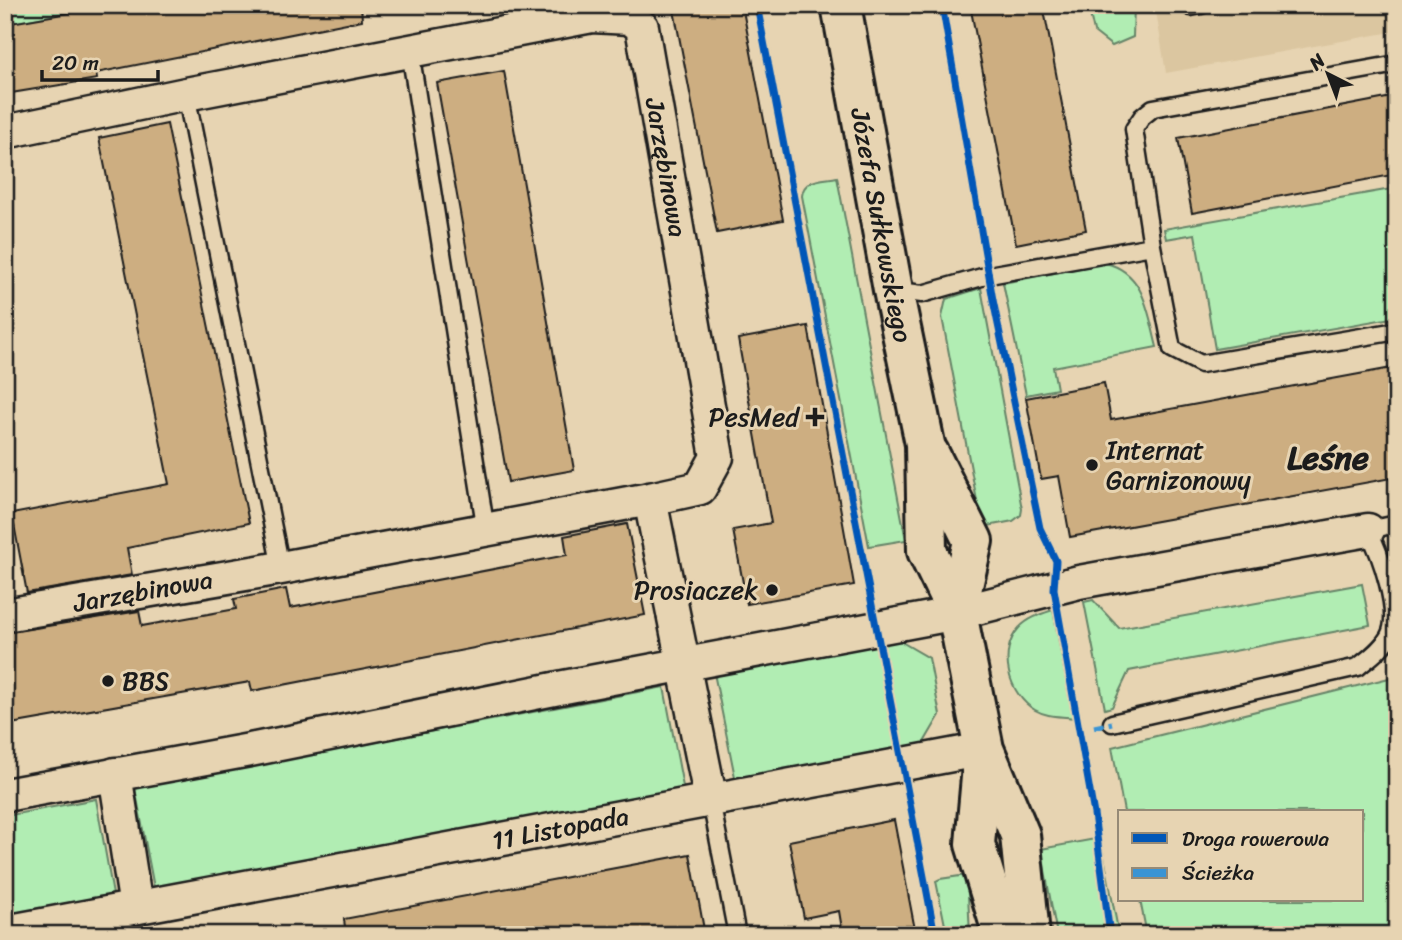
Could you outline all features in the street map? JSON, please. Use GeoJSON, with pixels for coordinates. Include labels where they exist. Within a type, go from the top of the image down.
{"type":"FeatureCollection","features":[{"type":"Feature","properties":{"kind":"street","name":"Józefa Sułkowskiego"},"geometry":{"type":"LineString","coordinates":[[841,5],[893,290],[925,444],[927,551],[957,613],[984,749],[1020,835],[1030,935]]}},
{"type":"Feature","properties":{"kind":"street","name":"Jarzębinowa"},"geometry":{"type":"LineString","coordinates":[[5,132],[186,94],[592,16],[630,18],[642,27],[717,457],[700,488],[486,531],[5,615]]}},
{"type":"Feature","properties":{"kind":"street"},"geometry":{"type":"LineString","coordinates":[[650,499],[712,801]]}},
{"type":"Feature","properties":{"kind":"street"},"geometry":{"type":"LineString","coordinates":[[5,795],[957,613],[1079,582],[1382,527]]}},
{"type":"Feature","properties":{"kind":"street","name":"Józefa Sułkowskiego"},"geometry":{"type":"LineString","coordinates":[[984,749],[975,844],[1003,935]]}},
{"type":"Feature","properties":{"kind":"street","name":"11 Listopada"},"geometry":{"type":"LineString","coordinates":[[5,932],[984,749]]}},
{"type":"Feature","properties":{"kind":"street"},"geometry":{"type":"LineString","coordinates":[[115,774],[136,907]]}},
{"type":"Feature","properties":{"kind":"lane"},"geometry":{"type":"LineString","coordinates":[[410,51],[486,531]]}},
{"type":"Feature","properties":{"kind":"lane"},"geometry":{"type":"LineString","coordinates":[[1397,64],[1153,108],[1142,117],[1134,129],[1152,246],[1172,349],[1200,364],[1397,331]]}},
{"type":"Feature","properties":{"kind":"lane"},"geometry":{"type":"LineString","coordinates":[[186,94],[281,568]]}},
{"type":"Feature","properties":{"kind":"lane"},"geometry":{"type":"LineString","coordinates":[[893,290],[922,294],[989,275],[1152,246]]}},
{"type":"Feature","properties":{"kind":"lane"},"geometry":{"type":"LineString","coordinates":[[1112,723],[1358,667],[1379,649],[1391,634],[1394,616],[1381,555],[1382,527]]}},
{"type":"Feature","properties":{"kind":"lane"},"geometry":{"type":"LineString","coordinates":[[712,801],[737,935]]}},
{"type":"Feature","properties":{"kind":"shaded area"},"geometry":{"type":"Polygon","coordinates":[[[1155,5],[1397,5],[1397,31],[1166,73],[1155,5]]]}},
{"type":"Feature","properties":{"kind":"green space"},"geometry":{"type":"Polygon","coordinates":[[[5,5],[100,5],[5,24],[5,5]]]}},
{"type":"Feature","properties":{"kind":"green space"},"geometry":{"type":"Polygon","coordinates":[[[1088,5],[1134,5],[1133,37],[1112,46],[1094,32],[1088,5]]]}},
{"type":"Feature","properties":{"kind":"green space"},"geometry":{"type":"Polygon","coordinates":[[[837,177],[906,540],[869,546],[802,196],[803,190],[810,183],[837,177]]]}},
{"type":"Feature","properties":{"kind":"green space"},"geometry":{"type":"Polygon","coordinates":[[[1397,188],[1397,317],[1215,349],[1195,234],[1166,239],[1164,229],[1397,188]]]}},
{"type":"Feature","properties":{"kind":"green space"},"geometry":{"type":"Polygon","coordinates":[[[1105,263],[1129,275],[1137,285],[1147,308],[1157,347],[1053,367],[1057,389],[1026,395],[1003,283],[1105,263]]]}},
{"type":"Feature","properties":{"kind":"green space"},"geometry":{"type":"Polygon","coordinates":[[[981,288],[1022,509],[1021,515],[1013,521],[982,527],[942,317],[946,299],[981,288]]]}},
{"type":"Feature","properties":{"kind":"green space"},"geometry":{"type":"Polygon","coordinates":[[[1362,584],[1370,625],[1129,671],[1112,707],[1105,709],[1084,602],[1093,600],[1119,628],[1362,584]]]}},
{"type":"Feature","properties":{"kind":"green space"},"geometry":{"type":"Polygon","coordinates":[[[1053,610],[1073,718],[1035,710],[1018,694],[1009,672],[1009,649],[1019,628],[1031,619],[1053,610]]]}},
{"type":"Feature","properties":{"kind":"green space"},"geometry":{"type":"Polygon","coordinates":[[[893,637],[929,658],[940,715],[923,744],[736,782],[714,673],[893,637]]]}},
{"type":"Feature","properties":{"kind":"green space"},"geometry":{"type":"Polygon","coordinates":[[[1397,676],[1397,935],[1147,935],[1140,902],[1364,902],[1364,810],[1124,810],[1112,747],[1397,676]]]}},
{"type":"Feature","properties":{"kind":"green space"},"geometry":{"type":"Polygon","coordinates":[[[664,687],[684,792],[155,893],[135,788],[664,687]]]}},
{"type":"Feature","properties":{"kind":"green space"},"geometry":{"type":"Polygon","coordinates":[[[96,799],[115,906],[5,925],[5,816],[96,799]]]}},
{"type":"Feature","properties":{"kind":"green space"},"geometry":{"type":"Polygon","coordinates":[[[1095,839],[1101,841],[1119,935],[1057,935],[1041,849],[1095,839]]]}},
{"type":"Feature","properties":{"kind":"green space"},"geometry":{"type":"Polygon","coordinates":[[[967,875],[970,935],[947,935],[936,881],[967,875]]]}},
{"type":"Feature","properties":{"kind":"building"},"geometry":{"type":"Polygon","coordinates":[[[114,5],[361,5],[362,20],[96,73],[97,79],[5,94],[5,24],[114,5]]]}},
{"type":"Feature","properties":{"kind":"building"},"geometry":{"type":"Polygon","coordinates":[[[673,5],[742,5],[783,220],[717,233],[673,5]]]}},
{"type":"Feature","properties":{"kind":"building"},"geometry":{"type":"Polygon","coordinates":[[[970,5],[1043,5],[1086,230],[1016,244],[970,5]]]}},
{"type":"Feature","properties":{"kind":"building"},"geometry":{"type":"Polygon","coordinates":[[[504,71],[574,470],[508,482],[437,83],[504,71]]]}},
{"type":"Feature","properties":{"kind":"building"},"geometry":{"type":"Polygon","coordinates":[[[1397,96],[1397,174],[1192,213],[1178,138],[1397,96]]]}},
{"type":"Feature","properties":{"kind":"building"},"geometry":{"type":"Polygon","coordinates":[[[167,124],[249,523],[127,548],[132,575],[27,593],[12,514],[169,484],[99,138],[167,124]]]}},
{"type":"Feature","properties":{"kind":"building"},"geometry":{"type":"Polygon","coordinates":[[[808,326],[854,585],[747,604],[733,530],[771,523],[738,339],[808,326]]]}},
{"type":"Feature","properties":{"kind":"building"},"geometry":{"type":"Polygon","coordinates":[[[1397,367],[1397,477],[1070,537],[1059,476],[1041,479],[1026,398],[1104,383],[1111,420],[1397,367]]]}},
{"type":"Feature","properties":{"kind":"building"},"geometry":{"type":"Polygon","coordinates":[[[627,524],[645,615],[252,691],[250,682],[5,725],[5,633],[139,611],[142,626],[236,609],[234,599],[286,589],[290,608],[567,555],[564,536],[627,524]]]}},
{"type":"Feature","properties":{"kind":"building"},"geometry":{"type":"Polygon","coordinates":[[[894,820],[916,935],[843,935],[839,911],[804,918],[789,841],[894,820]]]}},
{"type":"Feature","properties":{"kind":"building"},"geometry":{"type":"Polygon","coordinates":[[[690,854],[705,935],[346,935],[344,919],[690,854]]]}},
{"type":"Feature","properties":{"kind":"marked path"},"geometry":{"type":"LineString","coordinates":[[1094,727],[1112,723]]}},
{"type":"Feature","properties":{"kind":"cycle path"},"geometry":{"type":"LineString","coordinates":[[757,5],[935,935]]}},
{"type":"Feature","properties":{"kind":"cycle path"},"geometry":{"type":"LineString","coordinates":[[942,5],[993,300],[1040,528],[1056,561],[1054,589],[1094,814],[1110,935]]}},
{"type":"Feature","properties":{"kind":"place","name":"PesMed"},"geometry":{"type":"Point","coordinates":[815,417]}},
{"type":"Feature","properties":{"kind":"place","name":"Internat Garnizonowy"},"geometry":{"type":"Point","coordinates":[1092,465]}},
{"type":"Feature","properties":{"kind":"place","name":"Prosiaczek"},"geometry":{"type":"Point","coordinates":[772,590]}},
{"type":"Feature","properties":{"kind":"place","name":"BBS"},"geometry":{"type":"Point","coordinates":[108,681]}},
{"type":"Feature","properties":{"kind":"district","name":"Leśne"},"geometry":{"type":"Point","coordinates":[1328,458]}}]}
